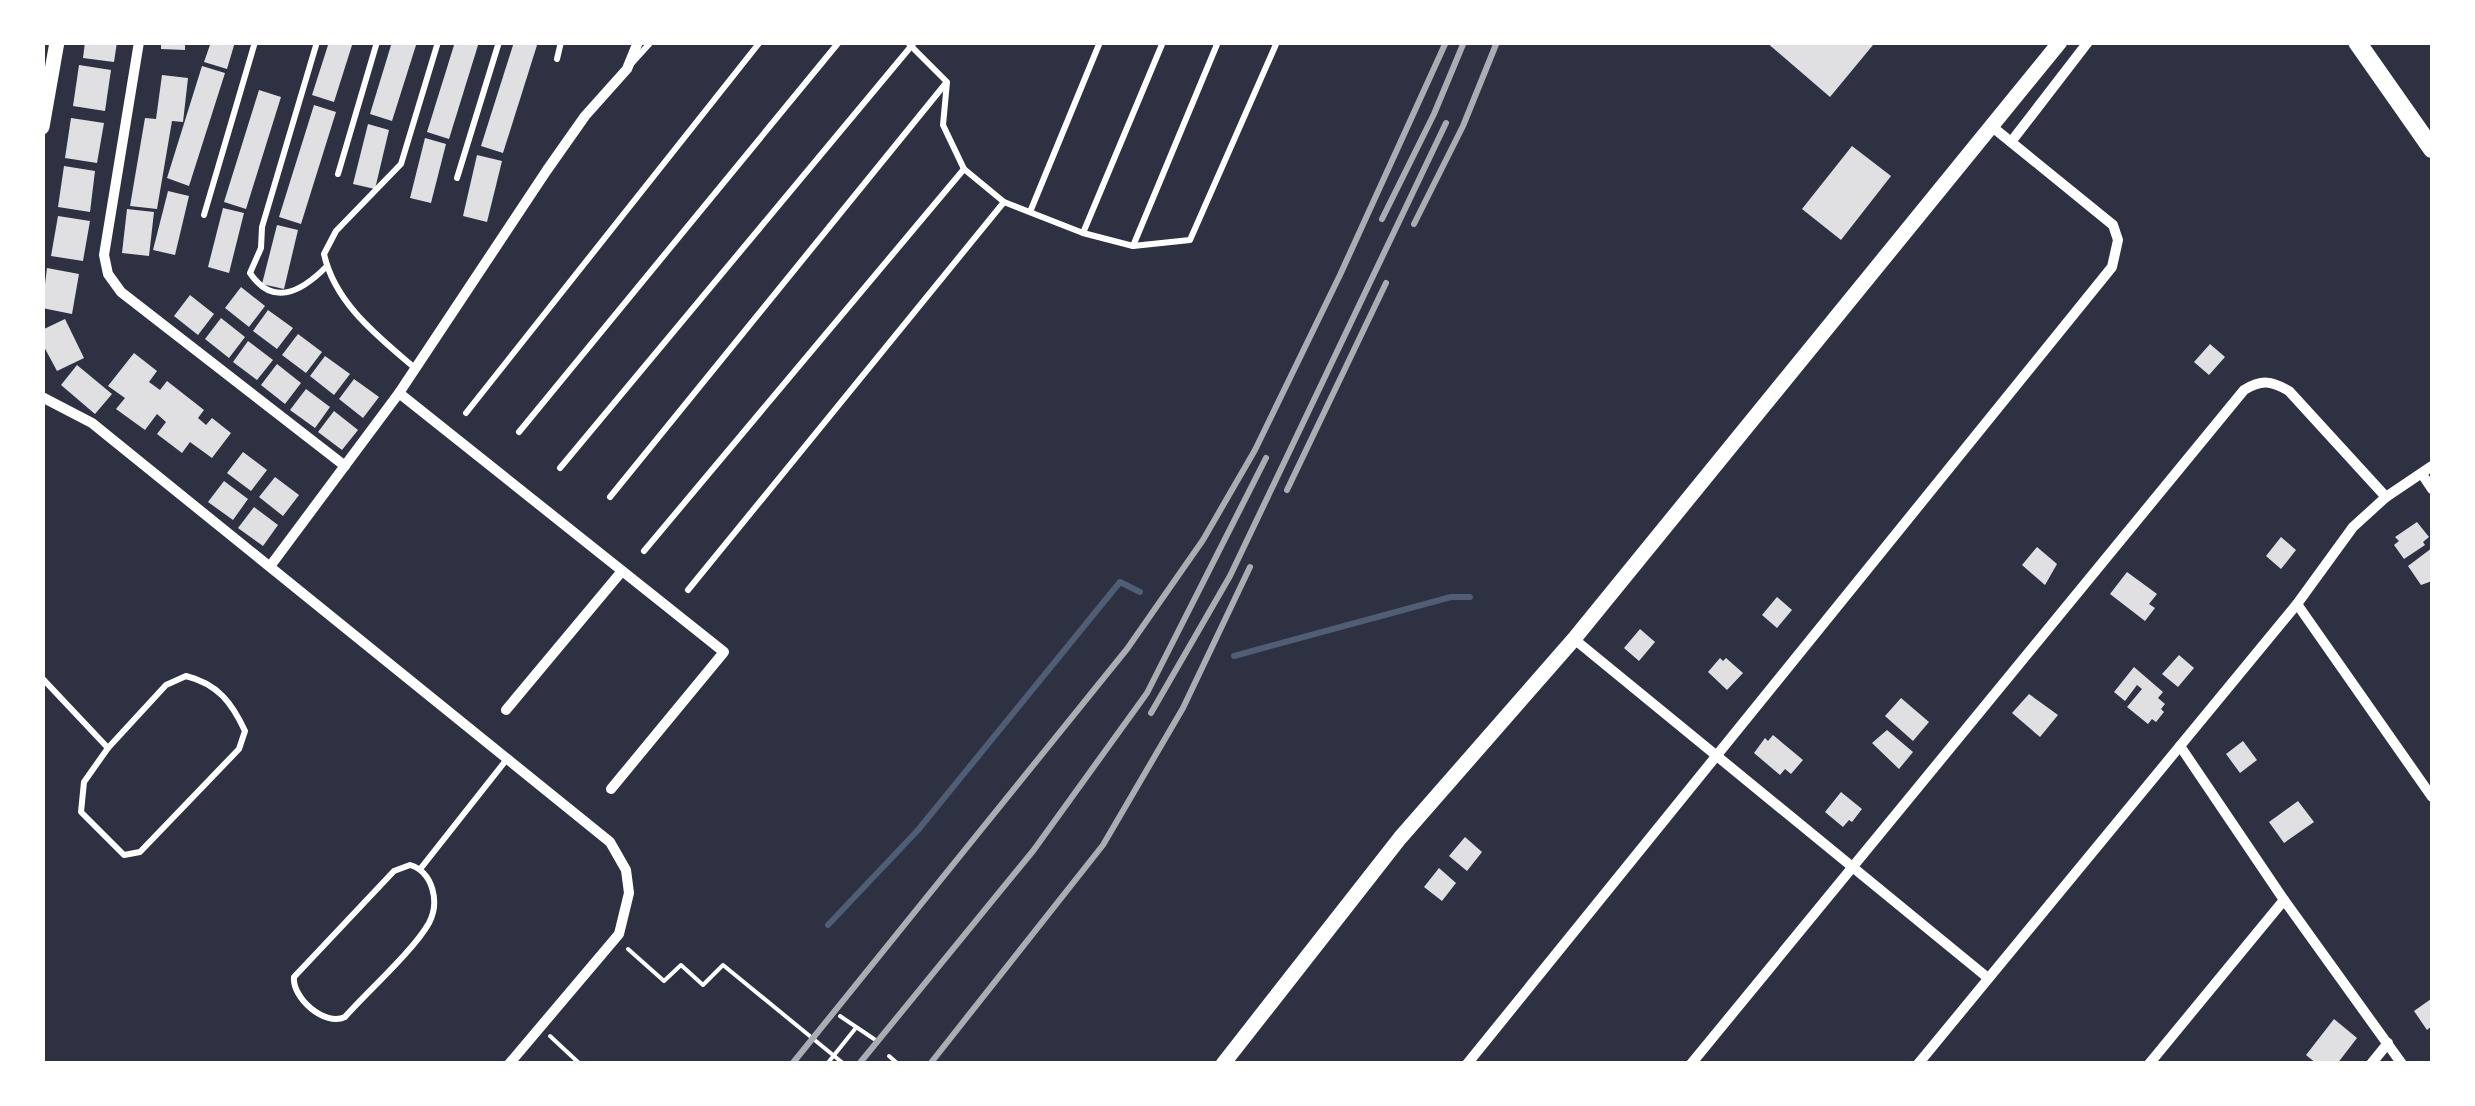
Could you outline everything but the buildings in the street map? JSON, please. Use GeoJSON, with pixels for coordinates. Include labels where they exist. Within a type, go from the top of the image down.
{"type":"FeatureCollection","features":[{"type":"Feature","properties":{"kind":"main road"},"geometry":{"type":"LineString","coordinates":[[2357,42],[2430,141]]}},
{"type":"Feature","properties":{"kind":"street"},"geometry":{"type":"LineString","coordinates":[[43,121],[57,42]]}},
{"type":"Feature","properties":{"kind":"street"},"geometry":{"type":"LineString","coordinates":[[138,42],[106,241],[108,274],[120,292],[346,466]]}},
{"type":"Feature","properties":{"kind":"street"},"geometry":{"type":"LineString","coordinates":[[272,565],[399,394],[557,156],[626,69],[638,42]]}},
{"type":"Feature","properties":{"kind":"street"},"geometry":{"type":"LineString","coordinates":[[1224,1064],[1400,838],[1574,639],[2060,42]]}},
{"type":"Feature","properties":{"kind":"street"},"geometry":{"type":"LineString","coordinates":[[2011,142],[2088,42]]}},
{"type":"Feature","properties":{"kind":"street"},"geometry":{"type":"LineString","coordinates":[[1467,1064],[2112,267],[2118,240],[2114,226],[1990,125]]}},
{"type":"Feature","properties":{"kind":"street"},"geometry":{"type":"LineString","coordinates":[[1691,1064],[2244,390],[2260,382],[2273,382],[2289,391],[2386,497]]}},
{"type":"Feature","properties":{"kind":"street"},"geometry":{"type":"LineString","coordinates":[[399,394],[724,652],[610,789]]}},
{"type":"Feature","properties":{"kind":"street"},"geometry":{"type":"LineString","coordinates":[[42,397],[92,423],[272,565],[603,834],[619,856],[630,893],[624,924],[508,1064]]}},
{"type":"Feature","properties":{"kind":"street"},"geometry":{"type":"LineString","coordinates":[[1918,1064],[2297,604],[2353,527],[2386,497],[2432,466]]}},
{"type":"Feature","properties":{"kind":"street"},"geometry":{"type":"LineString","coordinates":[[2422,474],[2432,489]]}},
{"type":"Feature","properties":{"kind":"street"},"geometry":{"type":"LineString","coordinates":[[506,710],[622,571]]}},
{"type":"Feature","properties":{"kind":"street"},"geometry":{"type":"LineString","coordinates":[[2297,604],[2432,797]]}},
{"type":"Feature","properties":{"kind":"street"},"geometry":{"type":"LineString","coordinates":[[1574,639],[1988,978]]}},
{"type":"Feature","properties":{"kind":"street"},"geometry":{"type":"LineString","coordinates":[[2180,746],[2402,1064]]}},
{"type":"Feature","properties":{"kind":"street"},"geometry":{"type":"LineString","coordinates":[[2149,1064],[2284,900]]}},
{"type":"Feature","properties":{"kind":"street"},"geometry":{"type":"LineString","coordinates":[[2371,1064],[2388,1044]]}},
{"type":"Feature","properties":{"kind":"lane"},"geometry":{"type":"LineString","coordinates":[[204,214],[255,42]]}},
{"type":"Feature","properties":{"kind":"lane"},"geometry":{"type":"LineString","coordinates":[[317,42],[262,227],[261,248],[250,273],[261,289],[274,294],[295,289],[326,266]]}},
{"type":"Feature","properties":{"kind":"lane"},"geometry":{"type":"LineString","coordinates":[[338,174],[377,42]]}},
{"type":"Feature","properties":{"kind":"lane"},"geometry":{"type":"LineString","coordinates":[[416,369],[369,328],[338,289],[324,254],[336,231],[401,164],[438,42]]}},
{"type":"Feature","properties":{"kind":"lane"},"geometry":{"type":"LineString","coordinates":[[457,178],[499,42]]}},
{"type":"Feature","properties":{"kind":"lane"},"geometry":{"type":"LineString","coordinates":[[557,59],[561,42]]}},
{"type":"Feature","properties":{"kind":"lane"},"geometry":{"type":"LineString","coordinates":[[626,69],[652,42]]}},
{"type":"Feature","properties":{"kind":"lane"},"geometry":{"type":"LineString","coordinates":[[466,412],[760,42]]}},
{"type":"Feature","properties":{"kind":"lane"},"geometry":{"type":"LineString","coordinates":[[519,432],[840,42]]}},
{"type":"Feature","properties":{"kind":"lane"},"geometry":{"type":"LineString","coordinates":[[1030,212],[1100,42]]}},
{"type":"Feature","properties":{"kind":"lane"},"geometry":{"type":"LineString","coordinates":[[1083,233],[1162,42]]}},
{"type":"Feature","properties":{"kind":"lane"},"geometry":{"type":"LineString","coordinates":[[1132,246],[1218,42]]}},
{"type":"Feature","properties":{"kind":"lane"},"geometry":{"type":"LineString","coordinates":[[560,468],[911,44],[947,82],[943,125],[964,168],[1004,202],[1083,233],[1132,246],[1190,240],[1277,42]]}},
{"type":"Feature","properties":{"kind":"lane"},"geometry":{"type":"LineString","coordinates":[[610,498],[947,82]]}},
{"type":"Feature","properties":{"kind":"lane"},"geometry":{"type":"LineString","coordinates":[[644,551],[964,168]]}},
{"type":"Feature","properties":{"kind":"lane"},"geometry":{"type":"LineString","coordinates":[[688,590],[1004,202]]}},
{"type":"Feature","properties":{"kind":"lane"},"geometry":{"type":"LineString","coordinates":[[186,676],[206,680],[232,704],[246,731],[239,749],[140,852],[124,855],[81,812],[84,782],[108,748],[166,685],[186,676]]}},
{"type":"Feature","properties":{"kind":"lane"},"geometry":{"type":"LineString","coordinates":[[42,678],[108,748]]}},
{"type":"Feature","properties":{"kind":"lane"},"geometry":{"type":"LineString","coordinates":[[421,868],[508,757]]}},
{"type":"Feature","properties":{"kind":"lane"},"geometry":{"type":"LineString","coordinates":[[410,865],[421,868],[434,897],[428,925],[345,1017],[336,1021],[326,1019],[296,994],[294,978],[394,871],[410,865]]}},
{"type":"Feature","properties":{"kind":"path"},"geometry":{"type":"LineString","coordinates":[[616,938],[664,981],[680,965],[704,985],[723,965],[844,1064]]}},
{"type":"Feature","properties":{"kind":"path"},"geometry":{"type":"LineString","coordinates":[[840,1016],[874,1039]]}},
{"type":"Feature","properties":{"kind":"path"},"geometry":{"type":"LineString","coordinates":[[540,1027],[580,1064]]}},
{"type":"Feature","properties":{"kind":"path"},"geometry":{"type":"LineString","coordinates":[[827,1064],[854,1029]]}},
{"type":"Feature","properties":{"kind":"path"},"geometry":{"type":"LineString","coordinates":[[889,1056],[898,1064]]}},
{"type":"Feature","properties":{"kind":"waterway"},"geometry":{"type":"LineString","coordinates":[[828,925],[918,830],[1120,582],[1140,592]]}},
{"type":"Feature","properties":{"kind":"waterway"},"geometry":{"type":"LineString","coordinates":[[1234,656],[1451,597],[1470,597]]}},
{"type":"Feature","properties":{"kind":"railway"},"geometry":{"type":"LineString","coordinates":[[792,1064],[1127,649],[1203,540],[1255,450],[1446,42]]}},
{"type":"Feature","properties":{"kind":"railway"},"geometry":{"type":"LineString","coordinates":[[1382,219],[1434,114],[1464,42]]}},
{"type":"Feature","properties":{"kind":"railway"},"geometry":{"type":"LineString","coordinates":[[1414,224],[1463,126],[1497,42]]}},
{"type":"Feature","properties":{"kind":"railway"},"geometry":{"type":"LineString","coordinates":[[1151,713],[1230,576],[1446,123]]}},
{"type":"Feature","properties":{"kind":"railway"},"geometry":{"type":"LineString","coordinates":[[1287,490],[1386,283]]}},
{"type":"Feature","properties":{"kind":"railway"},"geometry":{"type":"LineString","coordinates":[[859,1064],[1033,851],[1147,693],[1266,458]]}},
{"type":"Feature","properties":{"kind":"railway"},"geometry":{"type":"LineString","coordinates":[[930,1064],[1103,845],[1183,708],[1250,567]]}}]}
